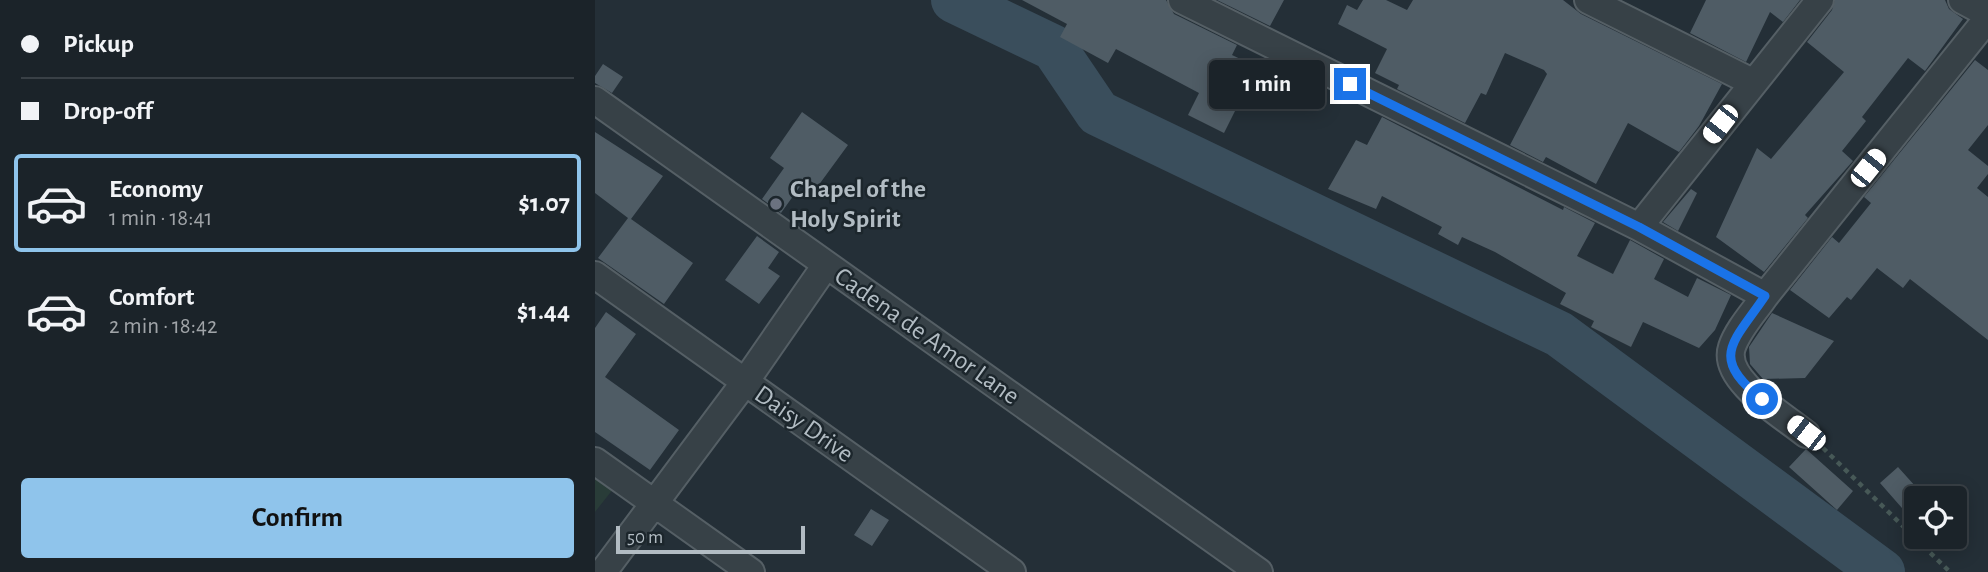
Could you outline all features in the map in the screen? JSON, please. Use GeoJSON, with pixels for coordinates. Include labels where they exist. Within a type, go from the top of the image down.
{"type":"FeatureCollection","features":[{"type":"Feature","properties":{"kind":"street"},"geometry":{"type":"LineString","coordinates":[[1182,0],[1639,227],[1765,296]]}},
{"type":"Feature","properties":{"kind":"street"},"geometry":{"type":"LineString","coordinates":[[1588,0],[1752,82]]}},
{"type":"Feature","properties":{"kind":"street"},"geometry":{"type":"LineString","coordinates":[[1639,227],[1820,0]]}},
{"type":"Feature","properties":{"kind":"street"},"geometry":{"type":"LineString","coordinates":[[1806,433],[1740,382],[1730,357],[1733,344],[1765,296],[1988,16],[1962,0]]}},
{"type":"Feature","properties":{"kind":"street","name":"Cadena de Amor Lane"},"geometry":{"type":"LineString","coordinates":[[595,100],[1259,572]]}},
{"type":"Feature","properties":{"kind":"street"},"geometry":{"type":"LineString","coordinates":[[603,572],[745,382],[826,265]]}},
{"type":"Feature","properties":{"kind":"street","name":"Daisy Drive"},"geometry":{"type":"LineString","coordinates":[[595,275],[1012,572]]}},
{"type":"Feature","properties":{"kind":"street"},"geometry":{"type":"LineString","coordinates":[[595,461],[751,572]]}},
{"type":"Feature","properties":{"kind":"path"},"geometry":{"type":"LineString","coordinates":[[1806,433],[1849,471],[1950,572]]}},
{"type":"Feature","properties":{"kind":"green space"},"geometry":{"type":"Polygon","coordinates":[[[595,474],[614,488],[595,512],[595,474]]]}},
{"type":"Feature","properties":{"kind":"building"},"geometry":{"type":"Polygon","coordinates":[[[1022,0],[1166,0],[1174,14],[1237,45],[1232,55],[1257,67],[1224,133],[1188,115],[1199,93],[1116,49],[1108,63],[1060,37],[1067,24],[1022,0]]]}},
{"type":"Feature","properties":{"kind":"building"},"geometry":{"type":"Polygon","coordinates":[[[1217,0],[1284,0],[1270,26],[1217,0]]]}},
{"type":"Feature","properties":{"kind":"building"},"geometry":{"type":"Polygon","coordinates":[[[1363,0],[1386,0],[1407,10],[1413,0],[1563,0],[1581,14],[1722,84],[1699,126],[1679,152],[1628,123],[1596,184],[1546,157],[1543,162],[1510,145],[1547,74],[1544,70],[1505,53],[1486,95],[1481,93],[1465,123],[1397,89],[1399,85],[1375,73],[1387,49],[1338,24],[1347,5],[1357,10],[1363,0]]]}},
{"type":"Feature","properties":{"kind":"building"},"geometry":{"type":"Polygon","coordinates":[[[1706,0],[1800,0],[1783,22],[1770,12],[1746,62],[1690,33],[1706,0]]]}},
{"type":"Feature","properties":{"kind":"building"},"geometry":{"type":"Polygon","coordinates":[[[1835,0],[1945,0],[1949,9],[1963,19],[1925,71],[1908,58],[1862,117],[1866,121],[1842,151],[1853,161],[1805,215],[1808,218],[1764,272],[1716,237],[1757,148],[1771,159],[1844,72],[1807,42],[1832,10],[1835,0]]]}},
{"type":"Feature","properties":{"kind":"building"},"geometry":{"type":"Polygon","coordinates":[[[1975,60],[1988,70],[1988,125],[1968,150],[1988,166],[1988,174],[1977,188],[1988,197],[1988,340],[1910,279],[1903,288],[1877,268],[1851,300],[1847,297],[1829,318],[1790,290],[1832,237],[1839,243],[1871,203],[1864,197],[1975,60]]]}},
{"type":"Feature","properties":{"kind":"building"},"geometry":{"type":"Polygon","coordinates":[[[603,64],[623,77],[612,93],[595,83],[595,76],[603,64]]]}},
{"type":"Feature","properties":{"kind":"building"},"geometry":{"type":"Polygon","coordinates":[[[802,112],[848,145],[818,186],[806,178],[781,213],[762,199],[784,168],[770,158],[802,112]]]}},
{"type":"Feature","properties":{"kind":"building"},"geometry":{"type":"Polygon","coordinates":[[[1382,117],[1563,210],[1564,207],[1595,223],[1577,256],[1613,274],[1630,240],[1664,259],[1654,279],[1688,297],[1697,278],[1731,295],[1715,330],[1699,348],[1643,322],[1631,347],[1591,327],[1594,321],[1560,304],[1566,293],[1495,252],[1462,237],[1458,245],[1438,234],[1442,227],[1382,196],[1376,209],[1328,189],[1356,140],[1367,145],[1382,117]]]}},
{"type":"Feature","properties":{"kind":"building"},"geometry":{"type":"Polygon","coordinates":[[[595,132],[663,176],[631,219],[693,263],[664,304],[598,258],[628,218],[595,193],[595,132]]]}},
{"type":"Feature","properties":{"kind":"building"},"geometry":{"type":"Polygon","coordinates":[[[1691,189],[1697,193],[1678,231],[1663,222],[1691,189]]]}},
{"type":"Feature","properties":{"kind":"building"},"geometry":{"type":"Polygon","coordinates":[[[757,236],[779,252],[768,268],[780,276],[759,304],[725,280],[757,236]]]}},
{"type":"Feature","properties":{"kind":"building"},"geometry":{"type":"Polygon","coordinates":[[[606,312],[636,334],[605,377],[679,430],[650,470],[595,432],[595,328],[606,312]]]}},
{"type":"Feature","properties":{"kind":"building"},"geometry":{"type":"Polygon","coordinates":[[[1772,313],[1834,341],[1805,378],[1763,379],[1750,364],[1749,347],[1772,313]]]}},
{"type":"Feature","properties":{"kind":"building"},"geometry":{"type":"Polygon","coordinates":[[[1806,449],[1853,491],[1837,510],[1789,467],[1806,449]]]}},
{"type":"Feature","properties":{"kind":"building"},"geometry":{"type":"Polygon","coordinates":[[[1898,467],[1915,486],[1904,486],[1904,510],[1880,483],[1898,467]]]}},
{"type":"Feature","properties":{"kind":"building"},"geometry":{"type":"Polygon","coordinates":[[[871,509],[889,520],[872,546],[854,535],[871,509]]]}},
{"type":"Feature","properties":{"kind":"waterway"},"geometry":{"type":"LineString","coordinates":[[954,0],[1054,48],[1098,113],[1559,334],[1882,572]]}},
{"type":"Feature","properties":{"kind":"place","name":"Chapel of the Holy Spirit"},"geometry":{"type":"Point","coordinates":[776,204]}},
{"type":"Feature","properties":{"kind":"route"},"geometry":{"type":"LineString","coordinates":[[1350,84],[1639,227],[1765,296],[1733,344],[1730,357],[1740,382],[1762,399]]}}]}
